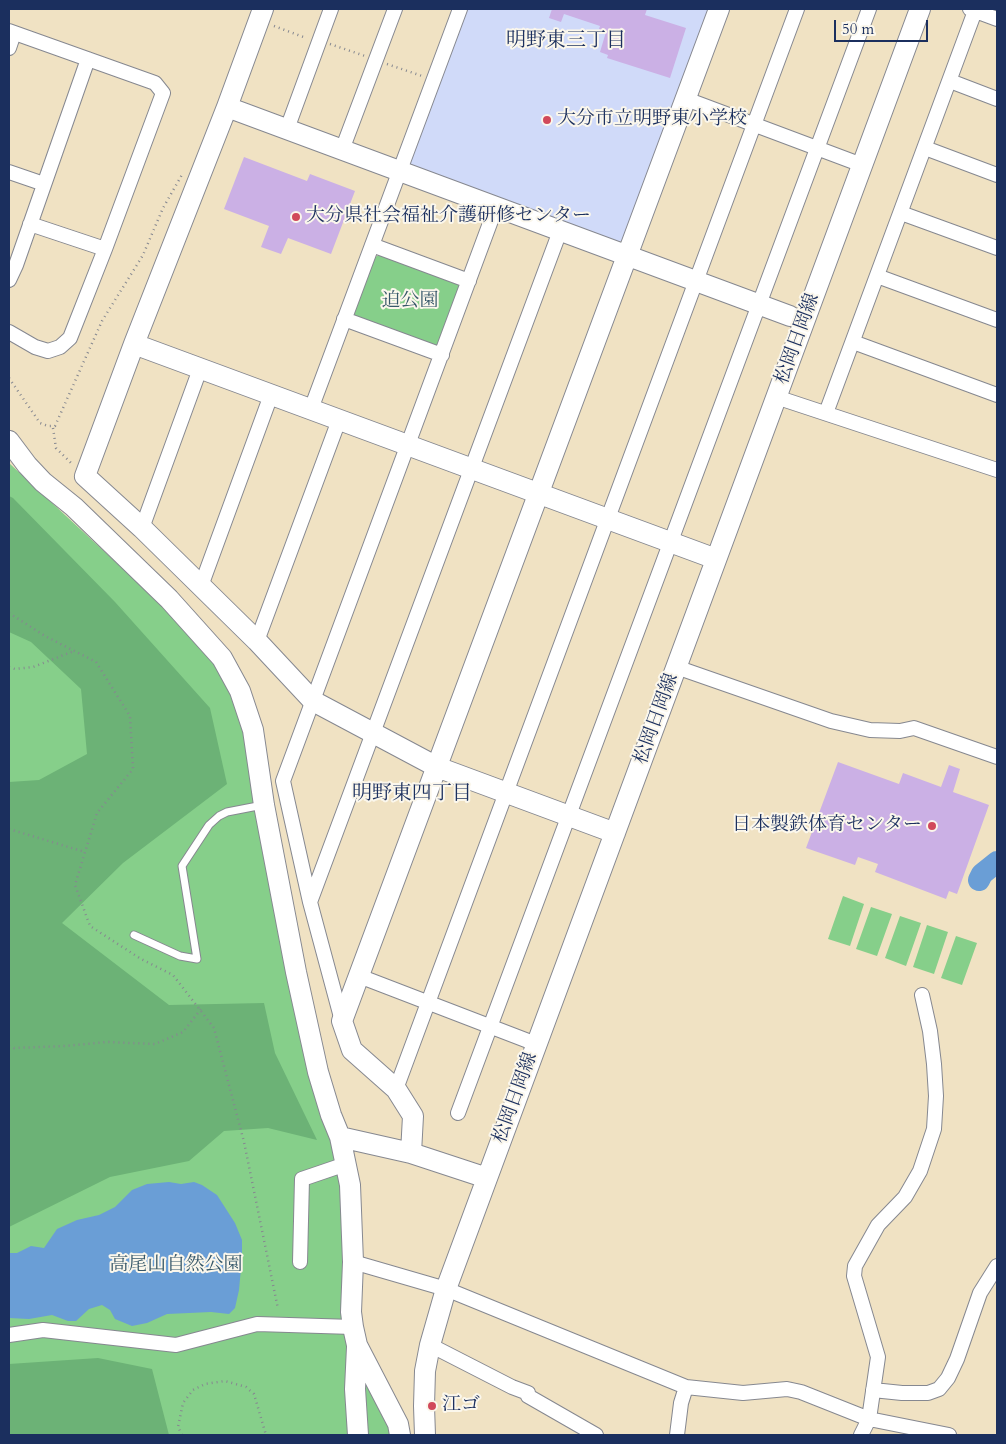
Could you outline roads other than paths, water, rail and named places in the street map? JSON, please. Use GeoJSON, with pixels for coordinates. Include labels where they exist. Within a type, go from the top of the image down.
{"type":"FeatureCollection","features":[{"type":"Feature","properties":{"kind":"street"},"geometry":{"type":"LineString","coordinates":[[286,129],[331,9]]}},
{"type":"Feature","properties":{"kind":"street"},"geometry":{"type":"LineString","coordinates":[[342,150],[395,9]]}},
{"type":"Feature","properties":{"kind":"street"},"geometry":{"type":"LineString","coordinates":[[311,409],[460,9]]}},
{"type":"Feature","properties":{"kind":"street"},"geometry":{"type":"LineString","coordinates":[[342,1020],[719,9]]}},
{"type":"Feature","properties":{"kind":"street"},"geometry":{"type":"LineString","coordinates":[[396,1089],[797,9]]}},
{"type":"Feature","properties":{"kind":"street"},"geometry":{"type":"LineString","coordinates":[[458,1113],[868,9]]}},
{"type":"Feature","properties":{"kind":"street","name":"松岡日岡線"},"geometry":{"type":"LineString","coordinates":[[424,1435],[424,1385],[430,1345],[446,1289],[920,9]]}},
{"type":"Feature","properties":{"kind":"street"},"geometry":{"type":"LineString","coordinates":[[826,413],[950,81],[973,10],[997,19]]}},
{"type":"Feature","properties":{"kind":"street"},"geometry":{"type":"LineString","coordinates":[[260,15],[227,107],[134,344],[85,476],[142,528],[257,641],[313,701],[437,767],[614,833]]}},
{"type":"Feature","properties":{"kind":"street"},"geometry":{"type":"LineString","coordinates":[[9,48],[12,32],[154,83],[162,93],[105,249],[73,331],[66,343],[54,350],[48,351],[9,332]]}},
{"type":"Feature","properties":{"kind":"street"},"geometry":{"type":"LineString","coordinates":[[9,280],[88,59]]}},
{"type":"Feature","properties":{"kind":"street"},"geometry":{"type":"LineString","coordinates":[[950,81],[997,99]]}},
{"type":"Feature","properties":{"kind":"street"},"geometry":{"type":"LineString","coordinates":[[686,99],[862,165]]}},
{"type":"Feature","properties":{"kind":"street"},"geometry":{"type":"LineString","coordinates":[[227,107],[790,316]]}},
{"type":"Feature","properties":{"kind":"street"},"geometry":{"type":"LineString","coordinates":[[925,148],[997,175]]}},
{"type":"Feature","properties":{"kind":"street"},"geometry":{"type":"LineString","coordinates":[[9,172],[44,184]]}},
{"type":"Feature","properties":{"kind":"street"},"geometry":{"type":"LineString","coordinates":[[411,1153],[413,1116],[396,1089],[352,1050],[310,902],[283,781],[496,207]]}},
{"type":"Feature","properties":{"kind":"street"},"geometry":{"type":"LineString","coordinates":[[901,213],[997,248]]}},
{"type":"Feature","properties":{"kind":"street"},"geometry":{"type":"LineString","coordinates":[[30,224],[105,249]]}},
{"type":"Feature","properties":{"kind":"street"},"geometry":{"type":"LineString","coordinates":[[310,902],[560,231]]}},
{"type":"Feature","properties":{"kind":"street"},"geometry":{"type":"LineString","coordinates":[[372,246],[469,281]]}},
{"type":"Feature","properties":{"kind":"street"},"geometry":{"type":"LineString","coordinates":[[877,276],[997,320]]}},
{"type":"Feature","properties":{"kind":"street"},"geometry":{"type":"LineString","coordinates":[[344,319],[442,355]]}},
{"type":"Feature","properties":{"kind":"street"},"geometry":{"type":"LineString","coordinates":[[853,342],[997,395]]}},
{"type":"Feature","properties":{"kind":"street"},"geometry":{"type":"LineString","coordinates":[[134,344],[716,559]]}},
{"type":"Feature","properties":{"kind":"street"},"geometry":{"type":"LineString","coordinates":[[142,528],[200,369]]}},
{"type":"Feature","properties":{"kind":"street"},"geometry":{"type":"LineString","coordinates":[[201,586],[271,395]]}},
{"type":"Feature","properties":{"kind":"street"},"geometry":{"type":"LineString","coordinates":[[776,397],[997,470]]}},
{"type":"Feature","properties":{"kind":"street"},"geometry":{"type":"LineString","coordinates":[[257,641],[339,420]]}},
{"type":"Feature","properties":{"kind":"street"},"geometry":{"type":"LineString","coordinates":[[9,441],[43,482],[74,507],[169,599],[222,658],[240,691],[253,730],[264,805],[296,972],[318,1072],[340,1137],[350,1185],[351,1312],[355,1336],[354,1366],[358,1435]]}},
{"type":"Feature","properties":{"kind":"street"},"geometry":{"type":"LineString","coordinates":[[676,667],[831,721],[870,730],[900,732],[914,728],[997,758]]}},
{"type":"Feature","properties":{"kind":"street"},"geometry":{"type":"LineString","coordinates":[[359,976],[536,1044]]}},
{"type":"Feature","properties":{"kind":"street"},"geometry":{"type":"LineString","coordinates":[[861,1435],[869,1419],[878,1357],[854,1276],[855,1266],[878,1225],[905,1198],[920,1171],[934,1129],[936,1096],[934,1064],[930,1031],[922,995]]}},
{"type":"Feature","properties":{"kind":"street"},"geometry":{"type":"LineString","coordinates":[[340,1137],[411,1153],[487,1178]]}},
{"type":"Feature","properties":{"kind":"street"},"geometry":{"type":"LineString","coordinates":[[300,1262],[302,1179],[346,1164]]}},
{"type":"Feature","properties":{"kind":"street"},"geometry":{"type":"LineString","coordinates":[[352,1262],[446,1289],[686,1387],[743,1393],[787,1389],[808,1394],[869,1419],[949,1435]]}},
{"type":"Feature","properties":{"kind":"street"},"geometry":{"type":"LineString","coordinates":[[873,1390],[928,1393],[939,1389],[948,1378],[957,1359],[980,1293],[997,1266]]}},
{"type":"Feature","properties":{"kind":"street"},"geometry":{"type":"LineString","coordinates":[[9,1335],[43,1330],[176,1345],[257,1324],[355,1336]]}},
{"type":"Feature","properties":{"kind":"street"},"geometry":{"type":"LineString","coordinates":[[355,1336],[398,1424],[400,1435]]}},
{"type":"Feature","properties":{"kind":"street"},"geometry":{"type":"LineString","coordinates":[[430,1345],[528,1394],[528,1396],[596,1435]]}},
{"type":"Feature","properties":{"kind":"street"},"geometry":{"type":"LineString","coordinates":[[677,1435],[681,1403],[686,1387]]}},
{"type":"Feature","properties":{"kind":"lane"},"geometry":{"type":"LineString","coordinates":[[134,935],[180,956],[197,959],[182,866],[209,825],[219,816],[227,812],[264,805]]}},
{"type":"Feature","properties":{"kind":"water"},"geometry":{"type":"Polygon","coordinates":[[[169,1182],[181,1184],[194,1182],[202,1185],[217,1195],[235,1223],[242,1240],[242,1257],[239,1290],[235,1308],[229,1314],[211,1312],[167,1314],[147,1323],[132,1326],[115,1319],[110,1310],[102,1305],[89,1309],[76,1321],[68,1321],[52,1315],[29,1319],[9,1318],[9,1253],[17,1253],[31,1246],[44,1248],[57,1229],[77,1220],[99,1215],[115,1207],[132,1190],[147,1184],[169,1182]]]}},
{"type":"Feature","properties":{"kind":"waterway"},"geometry":{"type":"LineString","coordinates":[[979,880],[982,874],[997,862]]}},
{"type":"Feature","properties":{"kind":"place","name":"大分市立明野東小学校"},"geometry":{"type":"Point","coordinates":[547,120]}},
{"type":"Feature","properties":{"kind":"place","name":"大分県社会福祉介護研修センター"},"geometry":{"type":"Point","coordinates":[296,217]}},
{"type":"Feature","properties":{"kind":"place","name":"日本製鉄体育センター"},"geometry":{"type":"Point","coordinates":[932,826]}},
{"type":"Feature","properties":{"kind":"place","name":"江ゴ"},"geometry":{"type":"Point","coordinates":[432,1406]}},
{"type":"Feature","properties":{"kind":"district","name":"明野東三丁目"},"geometry":{"type":"Point","coordinates":[566,41]}},
{"type":"Feature","properties":{"kind":"district","name":"明野東四丁目"},"geometry":{"type":"Point","coordinates":[412,794]}},
{"type":"Feature","properties":{"kind":"park label","name":"迫公園"},"geometry":{"type":"Point","coordinates":[410,302]}},
{"type":"Feature","properties":{"kind":"park label","name":"高尾山自然公園"},"geometry":{"type":"Point","coordinates":[176,1266]}}]}
